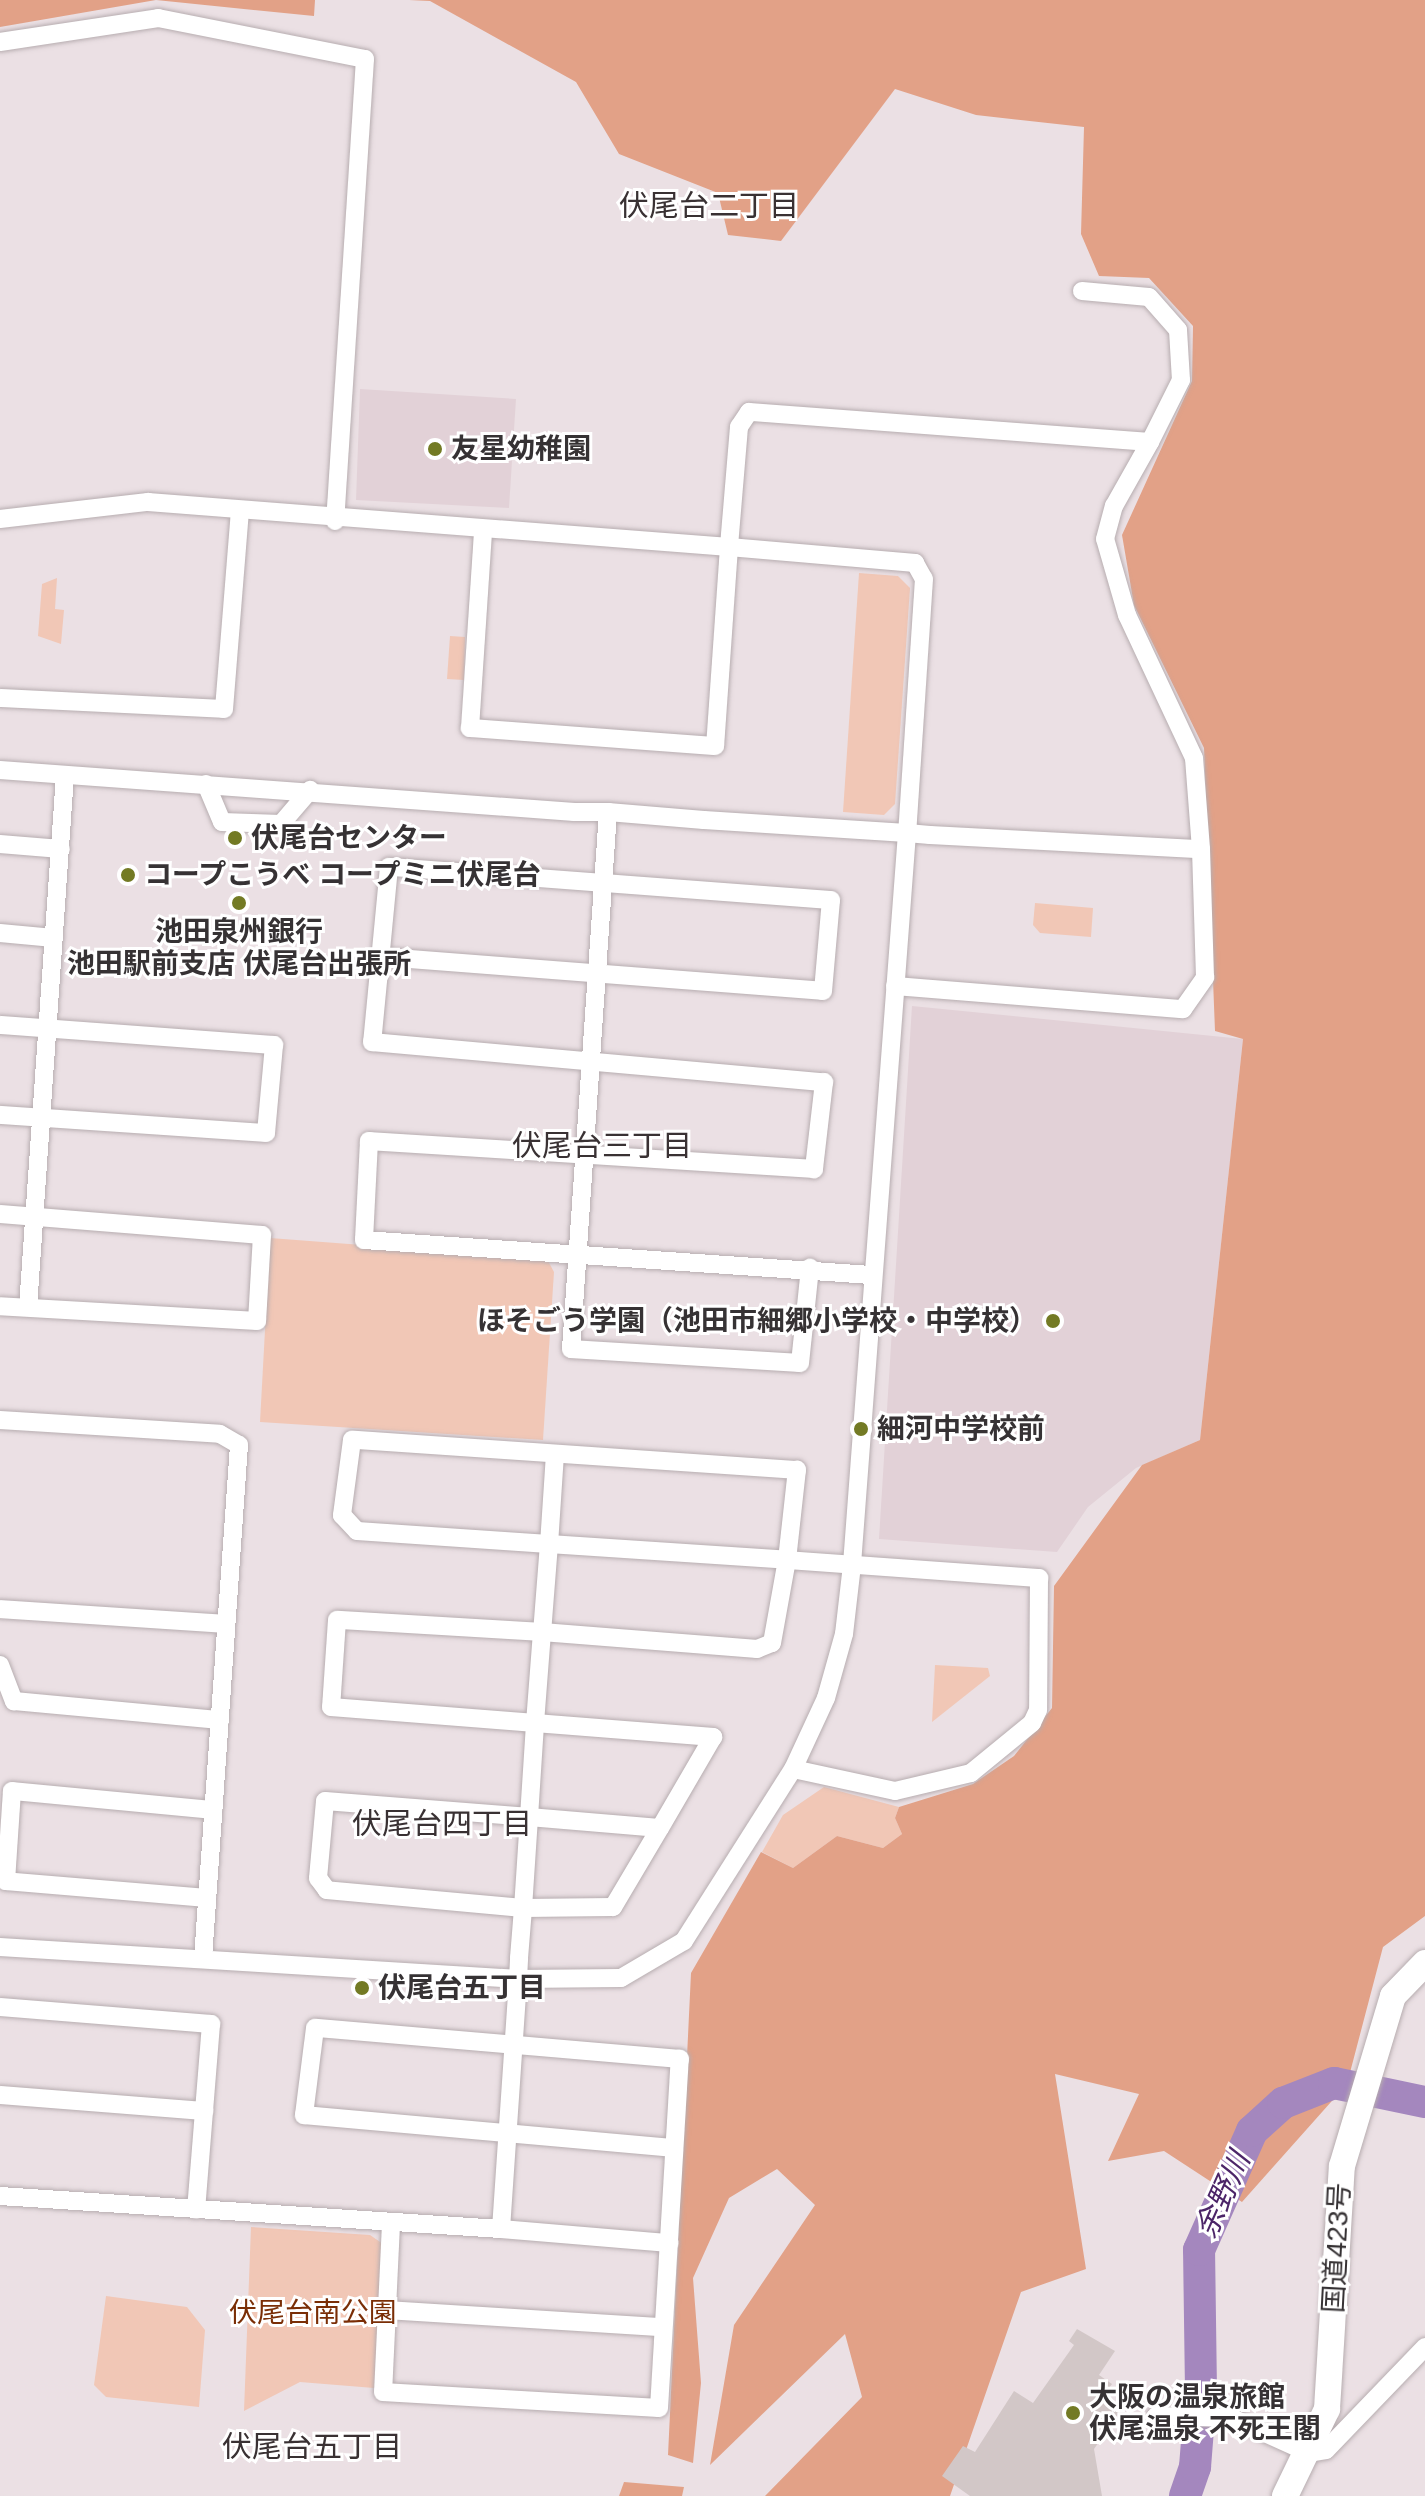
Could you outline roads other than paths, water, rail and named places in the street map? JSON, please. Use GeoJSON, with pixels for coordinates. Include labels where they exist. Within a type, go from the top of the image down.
{"type":"FeatureCollection","features":[{"type":"Feature","properties":{"kind":"highway","name":"国道423号"},"geometry":{"type":"LineString","coordinates":[[1285,2496],[1309,2453],[1331,2385],[1335,2204],[1357,2110],[1393,1996],[1425,1963]]}},
{"type":"Feature","properties":{"kind":"street"},"geometry":{"type":"LineString","coordinates":[[0,42],[158,18],[365,59],[335,521]]}},
{"type":"Feature","properties":{"kind":"street"},"geometry":{"type":"LineString","coordinates":[[895,986],[1183,1009],[1205,977],[1201,849],[1194,758],[1127,615],[1105,539],[1114,506],[1181,380],[1178,330],[1149,297],[1082,291]]}},
{"type":"Feature","properties":{"kind":"street"},"geometry":{"type":"LineString","coordinates":[[483,530],[470,728],[484,732],[715,746],[739,427],[749,412],[1150,442]]}},
{"type":"Feature","properties":{"kind":"street"},"geometry":{"type":"LineString","coordinates":[[0,519],[148,502],[335,521],[729,547],[915,563],[924,579],[852,1565],[844,1634],[826,1698],[793,1769],[684,1941],[659,1961],[621,1978],[518,1979],[0,1947]]}},
{"type":"Feature","properties":{"kind":"street"},"geometry":{"type":"LineString","coordinates":[[0,698],[224,709],[240,511]]}},
{"type":"Feature","properties":{"kind":"street"},"geometry":{"type":"LineString","coordinates":[[0,770],[907,833],[1201,849]]}},
{"type":"Feature","properties":{"kind":"street"},"geometry":{"type":"LineString","coordinates":[[28,1307],[37,1218],[46,1028],[65,775]]}},
{"type":"Feature","properties":{"kind":"street"},"geometry":{"type":"LineString","coordinates":[[206,784],[222,822],[281,824],[310,790]]}},
{"type":"Feature","properties":{"kind":"street"},"geometry":{"type":"LineString","coordinates":[[608,812],[571,1349],[800,1363],[810,1268]]}},
{"type":"Feature","properties":{"kind":"street"},"geometry":{"type":"LineString","coordinates":[[0,844],[61,849]]}},
{"type":"Feature","properties":{"kind":"street"},"geometry":{"type":"LineString","coordinates":[[383,957],[823,991],[831,900],[389,867],[383,957],[372,1042],[590,1066],[824,1082],[814,1169],[369,1141],[364,1240],[810,1268],[871,1275]]}},
{"type":"Feature","properties":{"kind":"street"},"geometry":{"type":"LineString","coordinates":[[0,933],[54,938]]}},
{"type":"Feature","properties":{"kind":"street"},"geometry":{"type":"LineString","coordinates":[[0,1025],[274,1045],[266,1133],[0,1115]]}},
{"type":"Feature","properties":{"kind":"street"},"geometry":{"type":"LineString","coordinates":[[0,1214],[262,1235],[257,1321],[0,1306]]}},
{"type":"Feature","properties":{"kind":"street"},"geometry":{"type":"LineString","coordinates":[[0,1420],[220,1434],[239,1445],[203,1958]]}},
{"type":"Feature","properties":{"kind":"street"},"geometry":{"type":"LineString","coordinates":[[660,1828],[325,1801],[318,1878],[327,1890],[523,1908],[613,1907],[660,1828],[713,1737],[331,1707],[337,1620],[757,1649],[772,1643],[787,1560],[797,1470],[352,1440],[342,1515],[357,1531],[787,1560],[1039,1578],[1038,1710],[1032,1723],[971,1773],[895,1791],[793,1769]]}},
{"type":"Feature","properties":{"kind":"street"},"geometry":{"type":"LineString","coordinates":[[501,2229],[555,1454]]}},
{"type":"Feature","properties":{"kind":"street"},"geometry":{"type":"LineString","coordinates":[[0,1609],[226,1624]]}},
{"type":"Feature","properties":{"kind":"street"},"geometry":{"type":"LineString","coordinates":[[0,1665],[14,1701],[220,1720]]}},
{"type":"Feature","properties":{"kind":"street"},"geometry":{"type":"LineString","coordinates":[[207,1898],[6,1881],[12,1791],[213,1810]]}},
{"type":"Feature","properties":{"kind":"street"},"geometry":{"type":"LineString","coordinates":[[0,2007],[211,2024],[196,2209]]}},
{"type":"Feature","properties":{"kind":"street"},"geometry":{"type":"LineString","coordinates":[[391,2224],[383,2392],[659,2408],[661,2327],[680,2059],[315,2028],[304,2115],[672,2148]]}},
{"type":"Feature","properties":{"kind":"street"},"geometry":{"type":"LineString","coordinates":[[0,2095],[204,2111]]}},
{"type":"Feature","properties":{"kind":"street"},"geometry":{"type":"LineString","coordinates":[[0,2196],[669,2243]]}},
{"type":"Feature","properties":{"kind":"street"},"geometry":{"type":"LineString","coordinates":[[387,2310],[661,2327]]}},
{"type":"Feature","properties":{"kind":"street"},"geometry":{"type":"LineString","coordinates":[[1156,2416],[1232,2418],[1309,2453],[1326,2450],[1366,2414],[1425,2347]]}},
{"type":"Feature","properties":{"kind":"waterway","name":"余野川"},"geometry":{"type":"LineString","coordinates":[[1185,2496],[1195,2467],[1201,2391],[1199,2250],[1252,2131],[1283,2103],[1334,2083],[1425,2102]]}},
{"type":"Feature","properties":{"kind":"place","name":"友星幼稚園"},"geometry":{"type":"Point","coordinates":[435,449]}},
{"type":"Feature","properties":{"kind":"place","name":"伏尾台センター"},"geometry":{"type":"Point","coordinates":[235,838]}},
{"type":"Feature","properties":{"kind":"place","name":"コープこうべ コープミニ伏尾台"},"geometry":{"type":"Point","coordinates":[128,875]}},
{"type":"Feature","properties":{"kind":"place","name":"池田泉州銀行 池田駅前支店 伏尾台出張所"},"geometry":{"type":"Point","coordinates":[239,903]}},
{"type":"Feature","properties":{"kind":"place","name":"ほそごう学園（池田市細郷小学校・中学校）"},"geometry":{"type":"Point","coordinates":[1053,1321]}},
{"type":"Feature","properties":{"kind":"place","name":"細河中学校前"},"geometry":{"type":"Point","coordinates":[861,1429]}},
{"type":"Feature","properties":{"kind":"place","name":"伏尾台五丁目"},"geometry":{"type":"Point","coordinates":[362,1988]}},
{"type":"Feature","properties":{"kind":"place","name":"大阪の温泉旅館 伏尾温泉 不死王閣"},"geometry":{"type":"Point","coordinates":[1073,2413]}},
{"type":"Feature","properties":{"kind":"district","name":"伏尾台二丁目"},"geometry":{"type":"Point","coordinates":[709,206]}},
{"type":"Feature","properties":{"kind":"district","name":"伏尾台三丁目"},"geometry":{"type":"Point","coordinates":[602,1146]}},
{"type":"Feature","properties":{"kind":"district","name":"伏尾台四丁目"},"geometry":{"type":"Point","coordinates":[442,1824]}},
{"type":"Feature","properties":{"kind":"district","name":"伏尾台五丁目"},"geometry":{"type":"Point","coordinates":[312,2447]}},
{"type":"Feature","properties":{"kind":"park label","name":"伏尾台南公園"},"geometry":{"type":"Point","coordinates":[313,2313]}}]}
